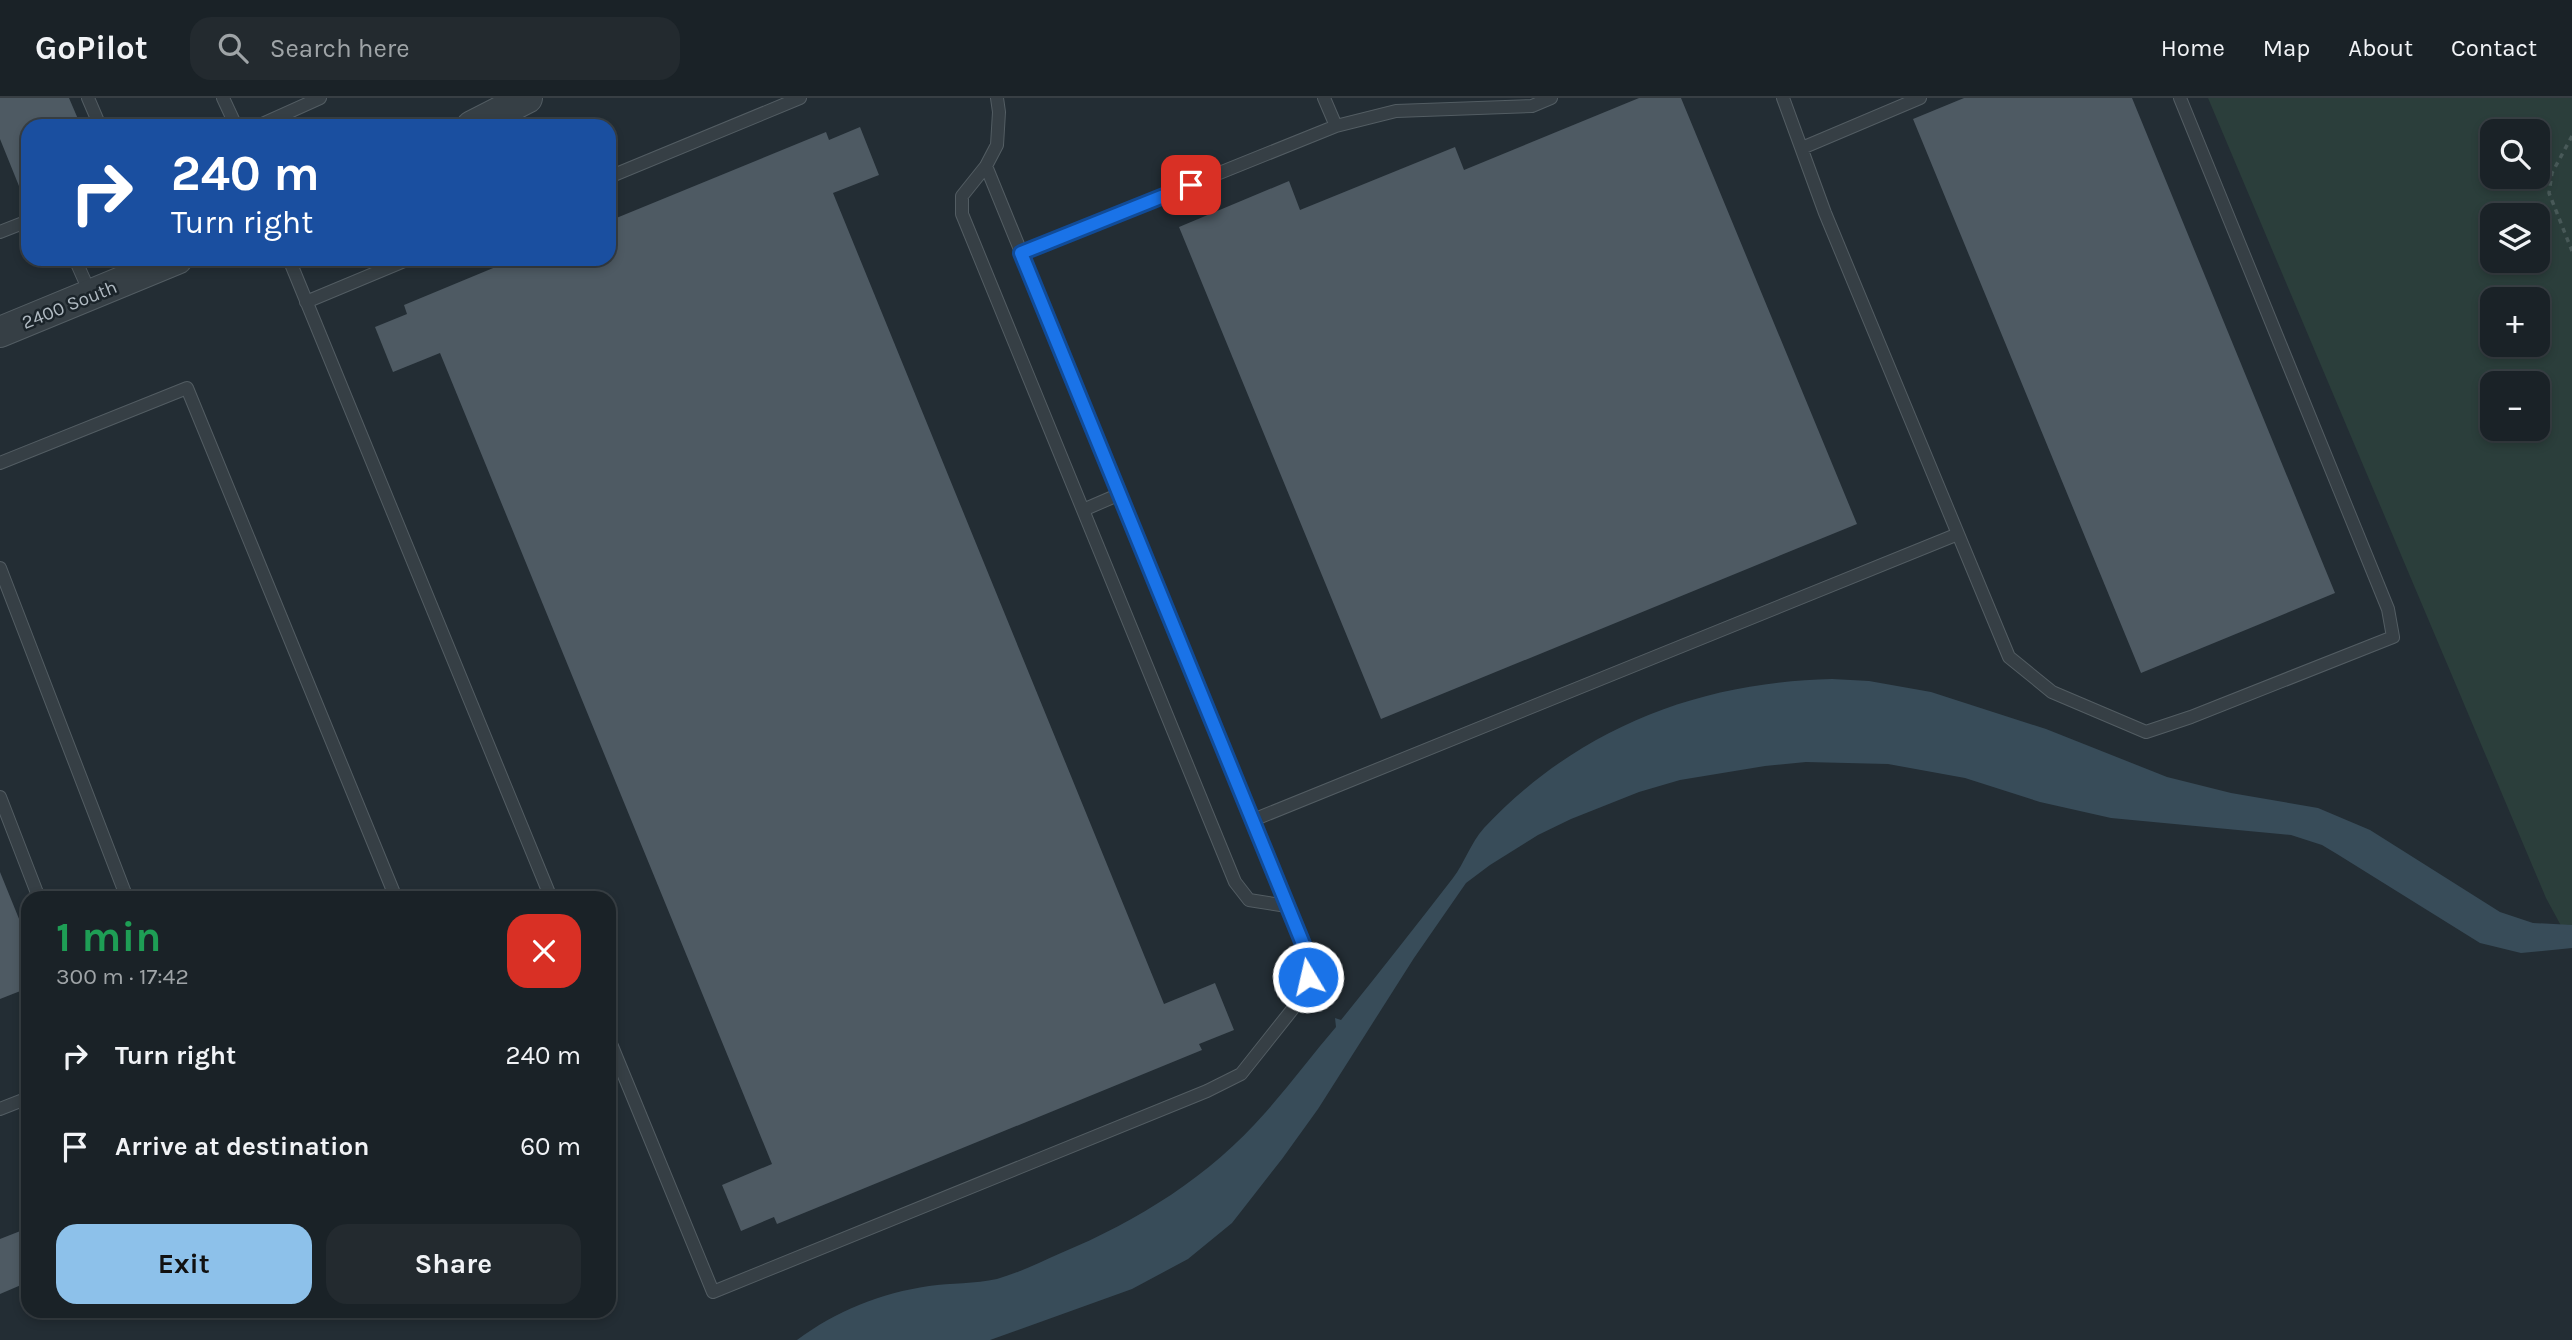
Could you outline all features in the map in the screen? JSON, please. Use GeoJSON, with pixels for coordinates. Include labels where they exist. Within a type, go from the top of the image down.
{"type":"FeatureCollection","features":[{"type":"Feature","properties":{"kind":"street"},"geometry":{"type":"LineString","coordinates":[[486,119],[527,98]]}},
{"type":"Feature","properties":{"kind":"street","name":"2400 South"},"geometry":{"type":"LineString","coordinates":[[0,332],[160,266]]}},
{"type":"Feature","properties":{"kind":"lane"},"geometry":{"type":"LineString","coordinates":[[88,98],[97,119]]}},
{"type":"Feature","properties":{"kind":"lane"},"geometry":{"type":"LineString","coordinates":[[223,98],[233,119]]}},
{"type":"Feature","properties":{"kind":"lane"},"geometry":{"type":"LineString","coordinates":[[274,119],[320,98]]}},
{"type":"Feature","properties":{"kind":"lane"},"geometry":{"type":"LineString","coordinates":[[616,174],[800,98]]}},
{"type":"Feature","properties":{"kind":"lane"},"geometry":{"type":"LineString","coordinates":[[997,98],[998,145],[986,166],[962,196],[962,215],[1235,882],[1248,900],[1287,906]]}},
{"type":"Feature","properties":{"kind":"lane"},"geometry":{"type":"LineString","coordinates":[[1324,98],[1336,126]]}},
{"type":"Feature","properties":{"kind":"lane"},"geometry":{"type":"LineString","coordinates":[[1021,253],[1336,126],[1396,111],[1532,106],[1551,98]]}},
{"type":"Feature","properties":{"kind":"lane"},"geometry":{"type":"LineString","coordinates":[[1783,98],[1825,214],[2009,657],[2052,692],[2146,732],[2191,718],[2393,637],[2388,608],[2180,98]]}},
{"type":"Feature","properties":{"kind":"lane"},"geometry":{"type":"LineString","coordinates":[[1802,148],[1920,98]]}},
{"type":"Feature","properties":{"kind":"lane"},"geometry":{"type":"LineString","coordinates":[[616,1056],[713,1292],[1195,1096],[1241,1074],[1300,1001],[1308,977],[1303,944],[986,166]]}},
{"type":"Feature","properties":{"kind":"lane"},"geometry":{"type":"LineString","coordinates":[[0,232],[21,224]]}},
{"type":"Feature","properties":{"kind":"lane"},"geometry":{"type":"LineString","coordinates":[[78,266],[91,295]]}},
{"type":"Feature","properties":{"kind":"lane"},"geometry":{"type":"LineString","coordinates":[[292,266],[548,891]]}},
{"type":"Feature","properties":{"kind":"lane"},"geometry":{"type":"LineString","coordinates":[[306,302],[393,266]]}},
{"type":"Feature","properties":{"kind":"lane"},"geometry":{"type":"LineString","coordinates":[[0,463],[187,388],[393,891]]}},
{"type":"Feature","properties":{"kind":"lane"},"geometry":{"type":"LineString","coordinates":[[1083,510],[1120,494]]}},
{"type":"Feature","properties":{"kind":"lane"},"geometry":{"type":"LineString","coordinates":[[1253,820],[1958,534]]}},
{"type":"Feature","properties":{"kind":"lane"},"geometry":{"type":"LineString","coordinates":[[0,568],[124,891]]}},
{"type":"Feature","properties":{"kind":"lane"},"geometry":{"type":"LineString","coordinates":[[0,797],[36,891]]}},
{"type":"Feature","properties":{"kind":"lane"},"geometry":{"type":"LineString","coordinates":[[0,1109],[21,1101]]}},
{"type":"Feature","properties":{"kind":"path"},"geometry":{"type":"LineString","coordinates":[[2572,136],[2552,173],[2549,193],[2572,251]]}},
{"type":"Feature","properties":{"kind":"green space"},"geometry":{"type":"Polygon","coordinates":[[[2208,98],[2572,98],[2572,946],[2546,898],[2208,98]]]}},
{"type":"Feature","properties":{"kind":"water"},"geometry":{"type":"Polygon","coordinates":[[[1832,679],[1869,681],[1931,692],[2046,729],[2167,777],[2231,793],[2318,808],[2370,830],[2500,912],[2533,923],[2572,925],[2572,948],[2521,953],[2480,943],[2322,845],[2291,835],[2111,818],[2040,802],[1965,778],[1888,764],[1806,762],[1680,780],[1639,792],[1571,819],[1538,835],[1466,883],[1414,958],[1318,1109],[1282,1159],[1232,1223],[1188,1259],[1132,1289],[990,1340],[797,1340],[843,1312],[894,1293],[937,1285],[989,1281],[1013,1274],[1118,1226],[1171,1195],[1221,1157],[1274,1102],[1336,1027],[1335,1018],[1341,1020],[1453,878],[1479,834],[1520,793],[1559,763],[1599,738],[1687,701],[1782,682],[1832,679]]]}},
{"type":"Feature","properties":{"kind":"building"},"geometry":{"type":"Polygon","coordinates":[[[0,98],[69,98],[78,119],[21,119],[21,191],[0,139],[0,98]]]}},
{"type":"Feature","properties":{"kind":"building"},"geometry":{"type":"Polygon","coordinates":[[[1639,98],[1681,98],[1857,524],[1381,719],[1179,227],[1289,181],[1300,210],[1455,147],[1464,170],[1639,98]]]}},
{"type":"Feature","properties":{"kind":"building"},"geometry":{"type":"Polygon","coordinates":[[[1964,98],[2132,98],[2335,593],[2141,673],[1913,119],[1964,98]]]}},
{"type":"Feature","properties":{"kind":"building"},"geometry":{"type":"Polygon","coordinates":[[[860,127],[879,175],[833,193],[1164,1004],[1215,983],[1234,1030],[1199,1044],[1202,1050],[777,1224],[774,1217],[741,1231],[722,1185],[772,1164],[440,353],[393,372],[375,327],[407,314],[404,305],[498,266],[616,266],[616,218],[826,132],[829,140],[860,127]]]}},
{"type":"Feature","properties":{"kind":"building"},"geometry":{"type":"Polygon","coordinates":[[[0,872],[21,924],[21,991],[0,999],[0,872]]]}},
{"type":"Feature","properties":{"kind":"building"},"geometry":{"type":"Polygon","coordinates":[[[21,1231],[21,1285],[0,1294],[0,1239],[21,1231]]]}},
{"type":"Feature","properties":{"kind":"route"},"geometry":{"type":"LineString","coordinates":[[1191,185],[1021,253],[1303,944],[1308,977]]}}]}
